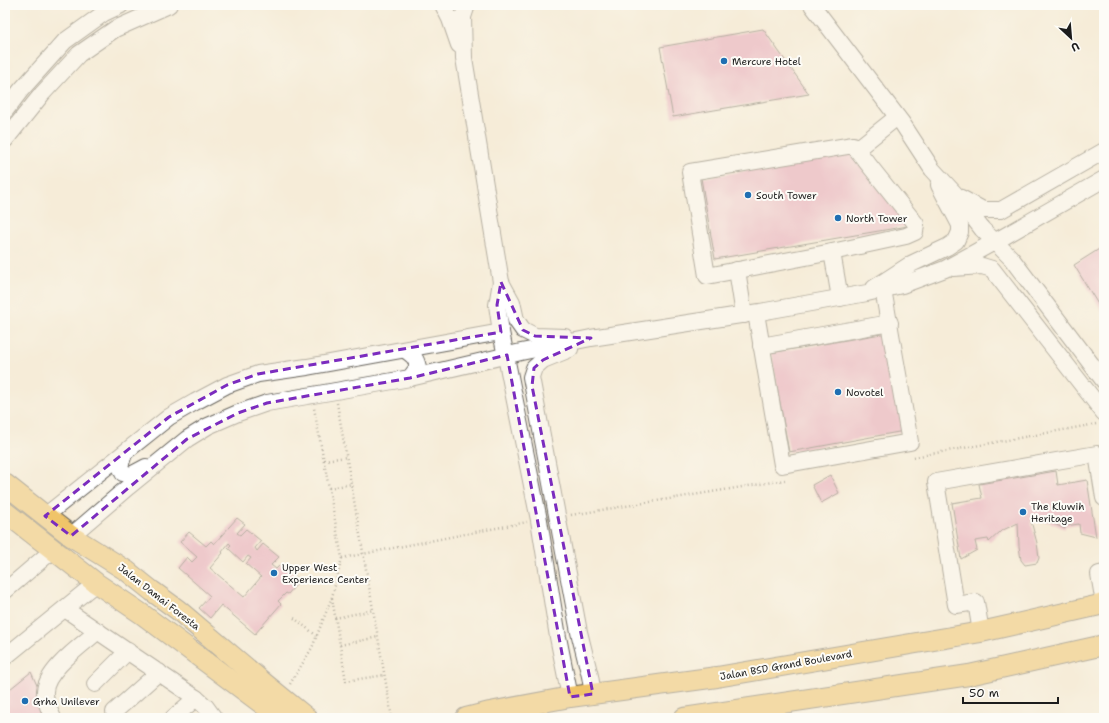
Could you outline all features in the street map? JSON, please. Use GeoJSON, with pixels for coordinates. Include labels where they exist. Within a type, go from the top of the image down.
{"type":"FeatureCollection","features":[{"type":"Feature","properties":{"kind":"main road","name":"Jalan Damai Foresta"},"geometry":{"type":"LineString","coordinates":[[5,484],[71,536],[127,571],[178,610],[307,718]]}},
{"type":"Feature","properties":{"kind":"main road"},"geometry":{"type":"LineString","coordinates":[[5,512],[96,583],[142,614],[280,718]]}},
{"type":"Feature","properties":{"kind":"main road","name":"Jalan BSD Grand Boulevard"},"geometry":{"type":"LineString","coordinates":[[466,718],[570,697],[717,677],[981,632],[1104,603]]}},
{"type":"Feature","properties":{"kind":"main road"},"geometry":{"type":"LineString","coordinates":[[684,718],[970,675],[1104,646]]}},
{"type":"Feature","properties":{"kind":"street"},"geometry":{"type":"LineString","coordinates":[[5,111],[21,90],[64,41],[104,13],[121,5]]}},
{"type":"Feature","properties":{"kind":"street"},"geometry":{"type":"LineString","coordinates":[[5,140],[42,94],[79,54],[115,30],[169,5]]}},
{"type":"Feature","properties":{"kind":"street"},"geometry":{"type":"LineString","coordinates":[[443,5],[450,18],[464,58]]}},
{"type":"Feature","properties":{"kind":"street"},"geometry":{"type":"LineString","coordinates":[[467,5],[463,17],[464,58],[501,282],[497,305],[539,520],[558,637],[570,697]]}},
{"type":"Feature","properties":{"kind":"street"},"geometry":{"type":"LineString","coordinates":[[812,5],[896,117],[932,169],[957,196],[976,222],[1011,258],[1104,381]]}},
{"type":"Feature","properties":{"kind":"street"},"geometry":{"type":"LineString","coordinates":[[856,149],[896,117]]}},
{"type":"Feature","properties":{"kind":"street"},"geometry":{"type":"LineString","coordinates":[[854,145],[916,224],[915,232],[906,236],[832,252],[707,276],[690,172],[854,145]]}},
{"type":"Feature","properties":{"kind":"street"},"geometry":{"type":"LineString","coordinates":[[957,196],[983,210],[1001,210],[1104,151]]}},
{"type":"Feature","properties":{"kind":"street"},"geometry":{"type":"LineString","coordinates":[[867,293],[911,264],[948,247],[956,241],[960,232],[960,225],[932,169]]}},
{"type":"Feature","properties":{"kind":"street"},"geometry":{"type":"LineString","coordinates":[[71,536],[187,439],[208,426],[238,413],[267,403],[410,378],[507,355],[591,338],[750,314],[867,293],[902,285],[945,269],[1104,179]]}},
{"type":"Feature","properties":{"kind":"street"},"geometry":{"type":"LineString","coordinates":[[832,252],[840,298]]}},
{"type":"Feature","properties":{"kind":"street"},"geometry":{"type":"LineString","coordinates":[[945,269],[982,266],[992,270],[1104,413]]}},
{"type":"Feature","properties":{"kind":"street"},"geometry":{"type":"LineString","coordinates":[[737,270],[761,346],[782,464],[910,442],[883,289]]}},
{"type":"Feature","properties":{"kind":"street"},"geometry":{"type":"LineString","coordinates":[[501,282],[512,302],[516,320],[523,330],[535,336],[591,338]]}},
{"type":"Feature","properties":{"kind":"street"},"geometry":{"type":"LineString","coordinates":[[761,346],[890,323]]}},
{"type":"Feature","properties":{"kind":"street"},"geometry":{"type":"LineString","coordinates":[[45,516],[169,417],[228,385],[258,374],[307,367],[502,332]]}},
{"type":"Feature","properties":{"kind":"street"},"geometry":{"type":"LineString","coordinates":[[591,338],[555,356],[543,360],[534,368],[531,377],[579,632],[593,694]]}},
{"type":"Feature","properties":{"kind":"street"},"geometry":{"type":"LineString","coordinates":[[404,350],[413,354],[417,360],[418,367],[410,378]]}},
{"type":"Feature","properties":{"kind":"street"},"geometry":{"type":"LineString","coordinates":[[124,454],[120,466],[123,473],[131,475],[163,458]]}},
{"type":"Feature","properties":{"kind":"street"},"geometry":{"type":"LineString","coordinates":[[981,632],[976,602],[956,605],[936,482],[1097,454],[1104,498]]}},
{"type":"Feature","properties":{"kind":"street"},"geometry":{"type":"LineString","coordinates":[[5,591],[53,550]]}},
{"type":"Feature","properties":{"kind":"street"},"geometry":{"type":"LineString","coordinates":[[1104,573],[1099,574],[1104,603]]}},
{"type":"Feature","properties":{"kind":"street"},"geometry":{"type":"LineString","coordinates":[[5,657],[96,583]]}},
{"type":"Feature","properties":{"kind":"street"},"geometry":{"type":"LineString","coordinates":[[65,609],[196,698],[206,707],[214,718]]}},
{"type":"Feature","properties":{"kind":"street"},"geometry":{"type":"LineString","coordinates":[[53,718],[45,694],[48,680],[58,666],[98,631]]}},
{"type":"Feature","properties":{"kind":"street"},"geometry":{"type":"LineString","coordinates":[[558,637],[564,643],[569,643],[574,641],[579,632]]}},
{"type":"Feature","properties":{"kind":"street"},"geometry":{"type":"LineString","coordinates":[[96,684],[128,651]]}},
{"type":"Feature","properties":{"kind":"street"},"geometry":{"type":"LineString","coordinates":[[114,712],[159,672]]}},
{"type":"Feature","properties":{"kind":"street"},"geometry":{"type":"LineString","coordinates":[[173,718],[196,698]]}},
{"type":"Feature","properties":{"kind":"path"},"geometry":{"type":"LineString","coordinates":[[335,392],[392,718]]}},
{"type":"Feature","properties":{"kind":"path"},"geometry":{"type":"LineString","coordinates":[[282,698],[312,648],[332,597],[342,558],[312,396]]}},
{"type":"Feature","properties":{"kind":"path"},"geometry":{"type":"LineString","coordinates":[[324,460],[347,457]]}},
{"type":"Feature","properties":{"kind":"path"},"geometry":{"type":"LineString","coordinates":[[329,488],[352,484]]}},
{"type":"Feature","properties":{"kind":"path"},"geometry":{"type":"LineString","coordinates":[[342,558],[539,520]]}},
{"type":"Feature","properties":{"kind":"path"},"geometry":{"type":"LineString","coordinates":[[332,597],[346,681],[385,675]]}},
{"type":"Feature","properties":{"kind":"path"},"geometry":{"type":"LineString","coordinates":[[336,618],[374,610]]}},
{"type":"Feature","properties":{"kind":"path"},"geometry":{"type":"LineString","coordinates":[[294,618],[317,636]]}},
{"type":"Feature","properties":{"kind":"path"},"geometry":{"type":"LineString","coordinates":[[340,645],[378,637]]}},
{"type":"Feature","properties":{"kind":"highlighted area"},"geometry":{"type":"Polygon","coordinates":[[[501,282],[523,330],[535,336],[591,338],[543,360],[534,368],[532,386],[593,694],[570,697],[507,355],[410,378],[267,403],[238,413],[187,439],[71,536],[45,516],[169,417],[227,385],[258,374],[501,332],[497,305],[501,282]]]}},
{"type":"Feature","properties":{"kind":"building","name":"Mercure Hotel"},"geometry":{"type":"Polygon","coordinates":[[[763,29],[809,94],[673,117],[660,47],[763,29]]]}},
{"type":"Feature","properties":{"kind":"building"},"geometry":{"type":"Polygon","coordinates":[[[851,153],[908,226],[715,259],[701,178],[851,153]]]}},
{"type":"Feature","properties":{"kind":"building"},"geometry":{"type":"Polygon","coordinates":[[[1104,246],[1104,314],[1074,265],[1104,246]]]}},
{"type":"Feature","properties":{"kind":"building","name":"Novotel"},"geometry":{"type":"Polygon","coordinates":[[[887,333],[904,431],[789,452],[771,353],[887,333]]]}},
{"type":"Feature","properties":{"kind":"building","name":"The Kluwih Heritage"},"geometry":{"type":"Polygon","coordinates":[[[1056,471],[1058,485],[1087,480],[1096,537],[1080,533],[1079,524],[1065,526],[1065,529],[1050,522],[1031,521],[1037,543],[1039,558],[1037,563],[1025,565],[1021,560],[1018,523],[1001,531],[989,542],[988,539],[975,541],[977,550],[961,559],[952,503],[982,498],[979,484],[1056,471]]]}},
{"type":"Feature","properties":{"kind":"building"},"geometry":{"type":"Polygon","coordinates":[[[830,475],[839,493],[821,503],[812,485],[830,475]]]}},
{"type":"Feature","properties":{"kind":"building","name":"Upper West Experience Center"},"geometry":{"type":"Polygon","coordinates":[[[237,518],[245,524],[237,533],[240,535],[246,529],[261,541],[255,548],[257,551],[263,544],[279,557],[271,565],[276,569],[281,564],[300,580],[288,594],[286,593],[278,601],[281,604],[255,634],[221,605],[210,618],[199,608],[210,596],[178,568],[187,557],[192,562],[197,557],[180,542],[189,532],[206,546],[211,541],[214,544],[237,518]],[[229,543],[222,552],[223,553],[210,568],[244,597],[261,577],[246,564],[251,558],[248,556],[243,562],[228,548],[231,545],[229,543]]]}},
{"type":"Feature","properties":{"kind":"building","name":"Grha Unilever"},"geometry":{"type":"Polygon","coordinates":[[[31,672],[48,710],[44,718],[5,718],[5,693],[31,672]]]}},
{"type":"Feature","properties":{"kind":"place","name":"Mercure Hotel"},"geometry":{"type":"Point","coordinates":[724,61]}},
{"type":"Feature","properties":{"kind":"place","name":"South Tower"},"geometry":{"type":"Point","coordinates":[748,195]}},
{"type":"Feature","properties":{"kind":"place","name":"North Tower"},"geometry":{"type":"Point","coordinates":[838,218]}},
{"type":"Feature","properties":{"kind":"place","name":"Novotel"},"geometry":{"type":"Point","coordinates":[838,392]}},
{"type":"Feature","properties":{"kind":"place","name":"The Kluwih Heritage"},"geometry":{"type":"Point","coordinates":[1023,512]}},
{"type":"Feature","properties":{"kind":"place","name":"Upper West Experience Center"},"geometry":{"type":"Point","coordinates":[274,573]}},
{"type":"Feature","properties":{"kind":"place","name":"Grha Unilever"},"geometry":{"type":"Point","coordinates":[25,701]}}]}
